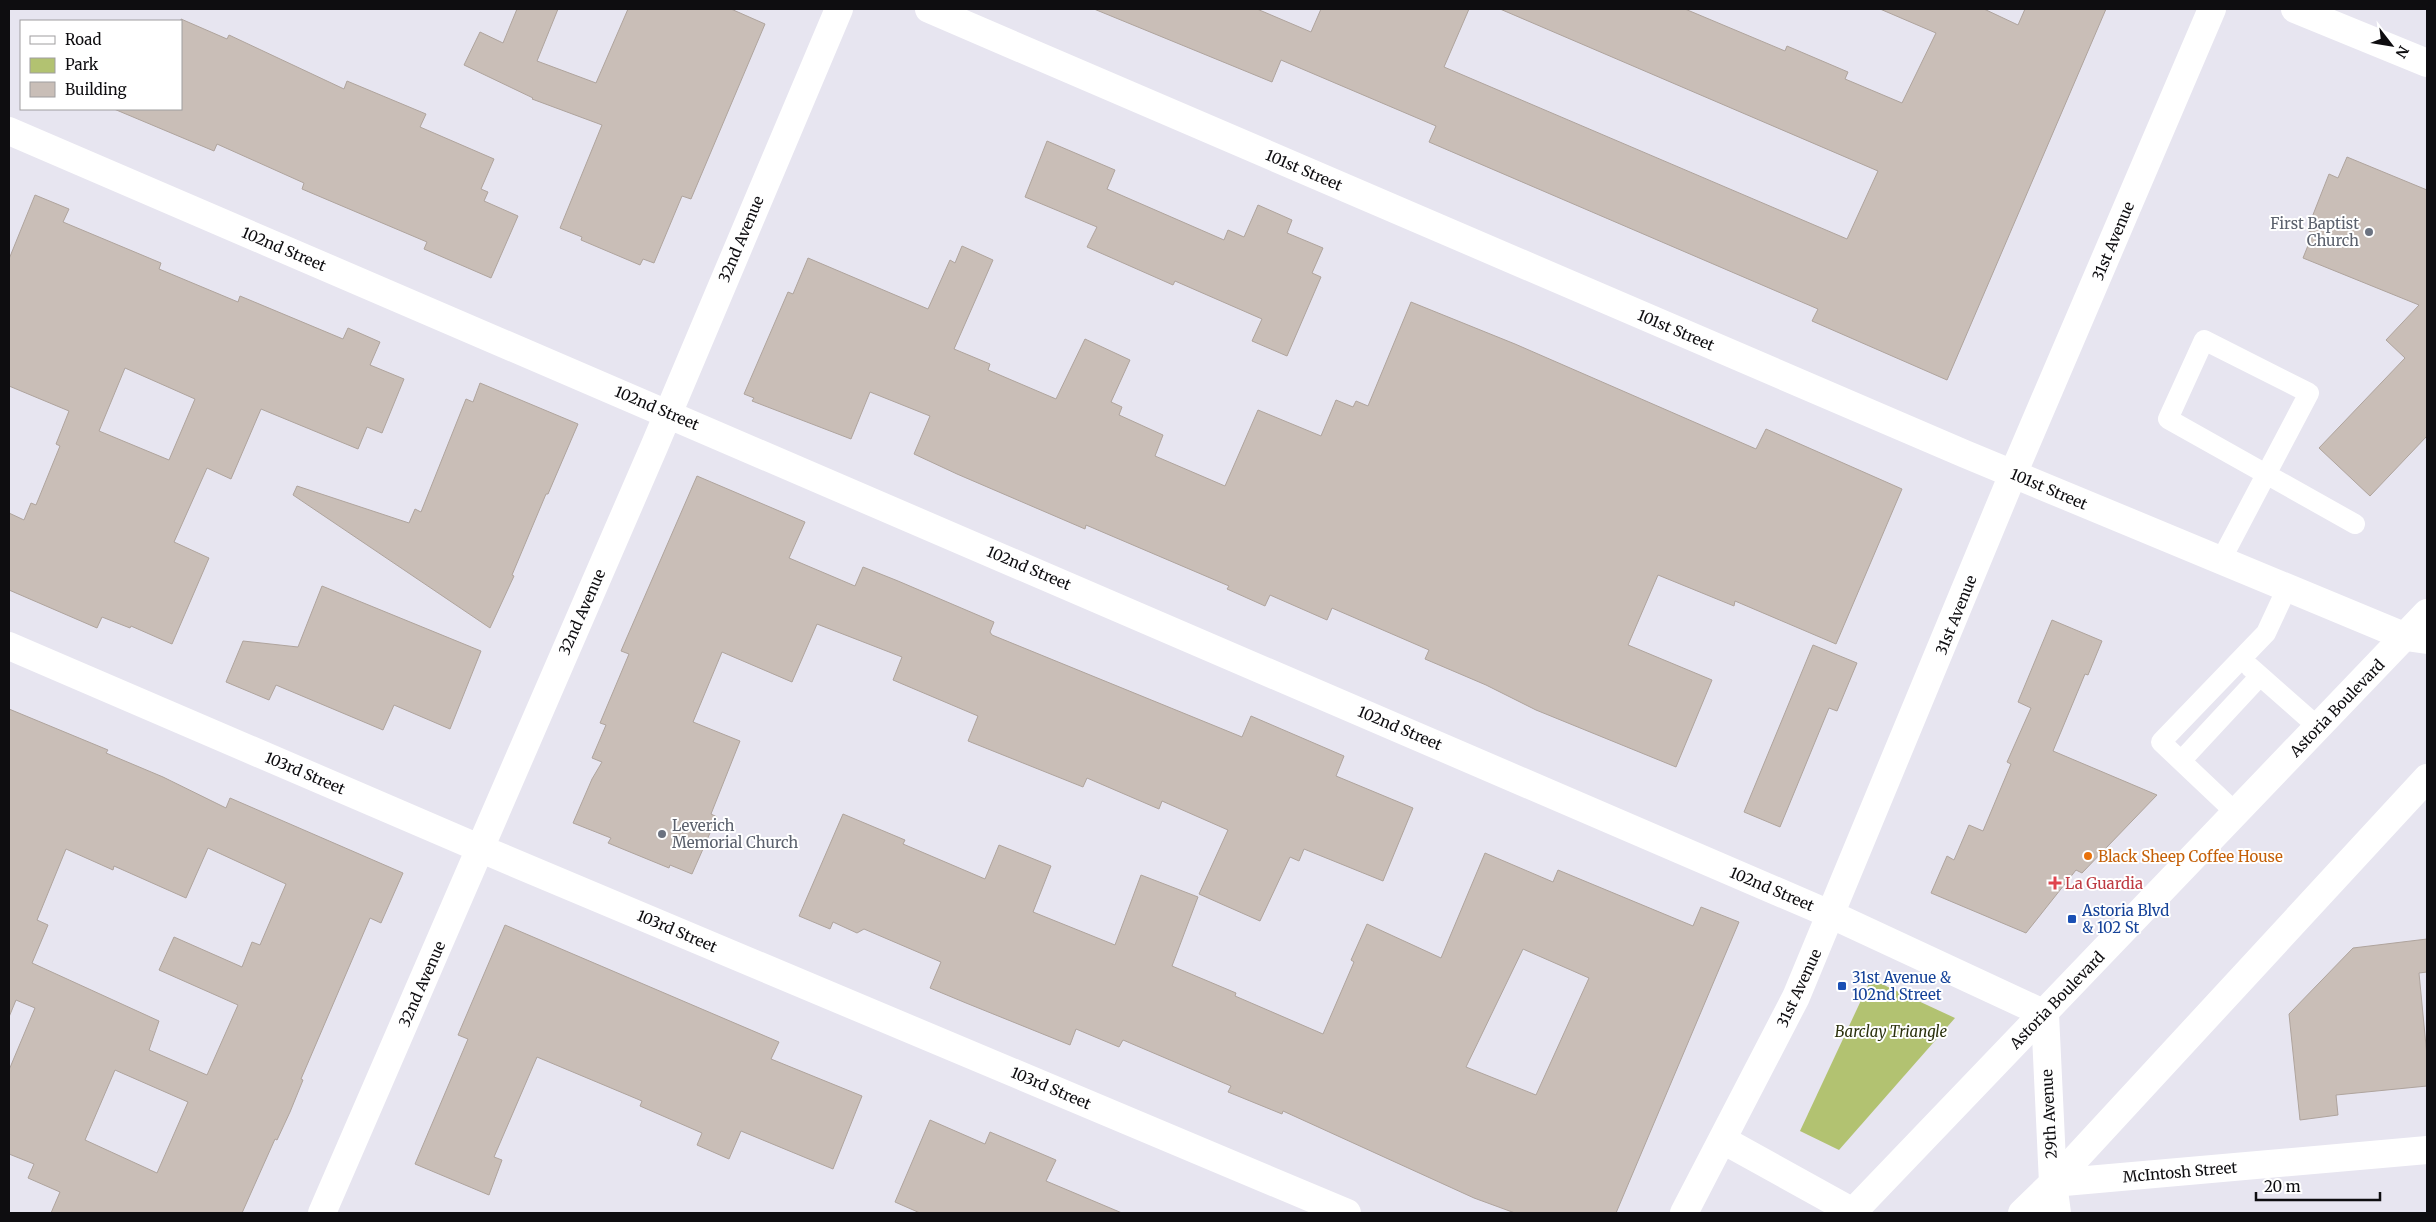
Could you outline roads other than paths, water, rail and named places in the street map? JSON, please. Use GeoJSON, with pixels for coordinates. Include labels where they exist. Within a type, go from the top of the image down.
{"type":"FeatureCollection","features":[{"type":"Feature","properties":{"kind":"street","name":"32nd Avenue"},"geometry":{"type":"LineString","coordinates":[[322,1213],[668,413],[839,9]]}},
{"type":"Feature","properties":{"kind":"street","name":"101st Street"},"geometry":{"type":"LineString","coordinates":[[929,9],[2013,474],[2287,588],[2417,638]]}},
{"type":"Feature","properties":{"kind":"street","name":"31st Avenue"},"geometry":{"type":"LineString","coordinates":[[1684,1213],[1796,997],[2013,474],[2212,9]]}},
{"type":"Feature","properties":{"kind":"street"},"geometry":{"type":"LineString","coordinates":[[2296,9],[2427,63]]}},
{"type":"Feature","properties":{"kind":"street","name":"102nd Street"},"geometry":{"type":"LineString","coordinates":[[9,131],[1832,914],[2045,1014]]}},
{"type":"Feature","properties":{"kind":"street","name":"Astoria Boulevard"},"geometry":{"type":"LineString","coordinates":[[1853,1212],[2045,1014],[2318,727],[2417,638],[2427,613]]}},
{"type":"Feature","properties":{"kind":"street","name":"103rd Street"},"geometry":{"type":"LineString","coordinates":[[9,646],[479,848],[1347,1213]]}},
{"type":"Feature","properties":{"kind":"street"},"geometry":{"type":"LineString","coordinates":[[2022,1213],[2053,1183],[2427,778]]}},
{"type":"Feature","properties":{"kind":"street","name":"29th Avenue"},"geometry":{"type":"LineString","coordinates":[[2045,1014],[2056,1213]]}},
{"type":"Feature","properties":{"kind":"street"},"geometry":{"type":"LineString","coordinates":[[1723,1140],[1853,1212]]}},
{"type":"Feature","properties":{"kind":"street","name":"McIntosh Street"},"geometry":{"type":"LineString","coordinates":[[2053,1183],[2427,1150]]}},
{"type":"Feature","properties":{"kind":"lane"},"geometry":{"type":"LineString","coordinates":[[2222,560],[2267,473],[2309,393],[2204,340],[2168,419],[2267,473],[2356,524]]}},
{"type":"Feature","properties":{"kind":"lane"},"geometry":{"type":"LineString","coordinates":[[2236,813],[2161,742],[2266,633],[2287,588]]}},
{"type":"Feature","properties":{"kind":"lane"},"geometry":{"type":"LineString","coordinates":[[2241,659],[2318,727]]}},
{"type":"Feature","properties":{"kind":"lane"},"geometry":{"type":"LineString","coordinates":[[2181,761],[2260,676]]}},
{"type":"Feature","properties":{"kind":"place","name":"First Baptist Church"},"geometry":{"type":"Point","coordinates":[2369,232]}},
{"type":"Feature","properties":{"kind":"place","name":"Leverich Memorial Church"},"geometry":{"type":"Point","coordinates":[662,834]}},
{"type":"Feature","properties":{"kind":"place","name":"Black Sheep Coffee House"},"geometry":{"type":"Point","coordinates":[2088,856]}},
{"type":"Feature","properties":{"kind":"place","name":"La Guardia"},"geometry":{"type":"Point","coordinates":[2055,883]}},
{"type":"Feature","properties":{"kind":"place","name":"Astoria Blvd & 102 St"},"geometry":{"type":"Point","coordinates":[2072,919]}},
{"type":"Feature","properties":{"kind":"place","name":"31st Avenue & 102nd Street"},"geometry":{"type":"Point","coordinates":[1842,986]}},
{"type":"Feature","properties":{"kind":"park label","name":"Barclay Triangle"},"geometry":{"type":"Point","coordinates":[1891,1031]}}]}
